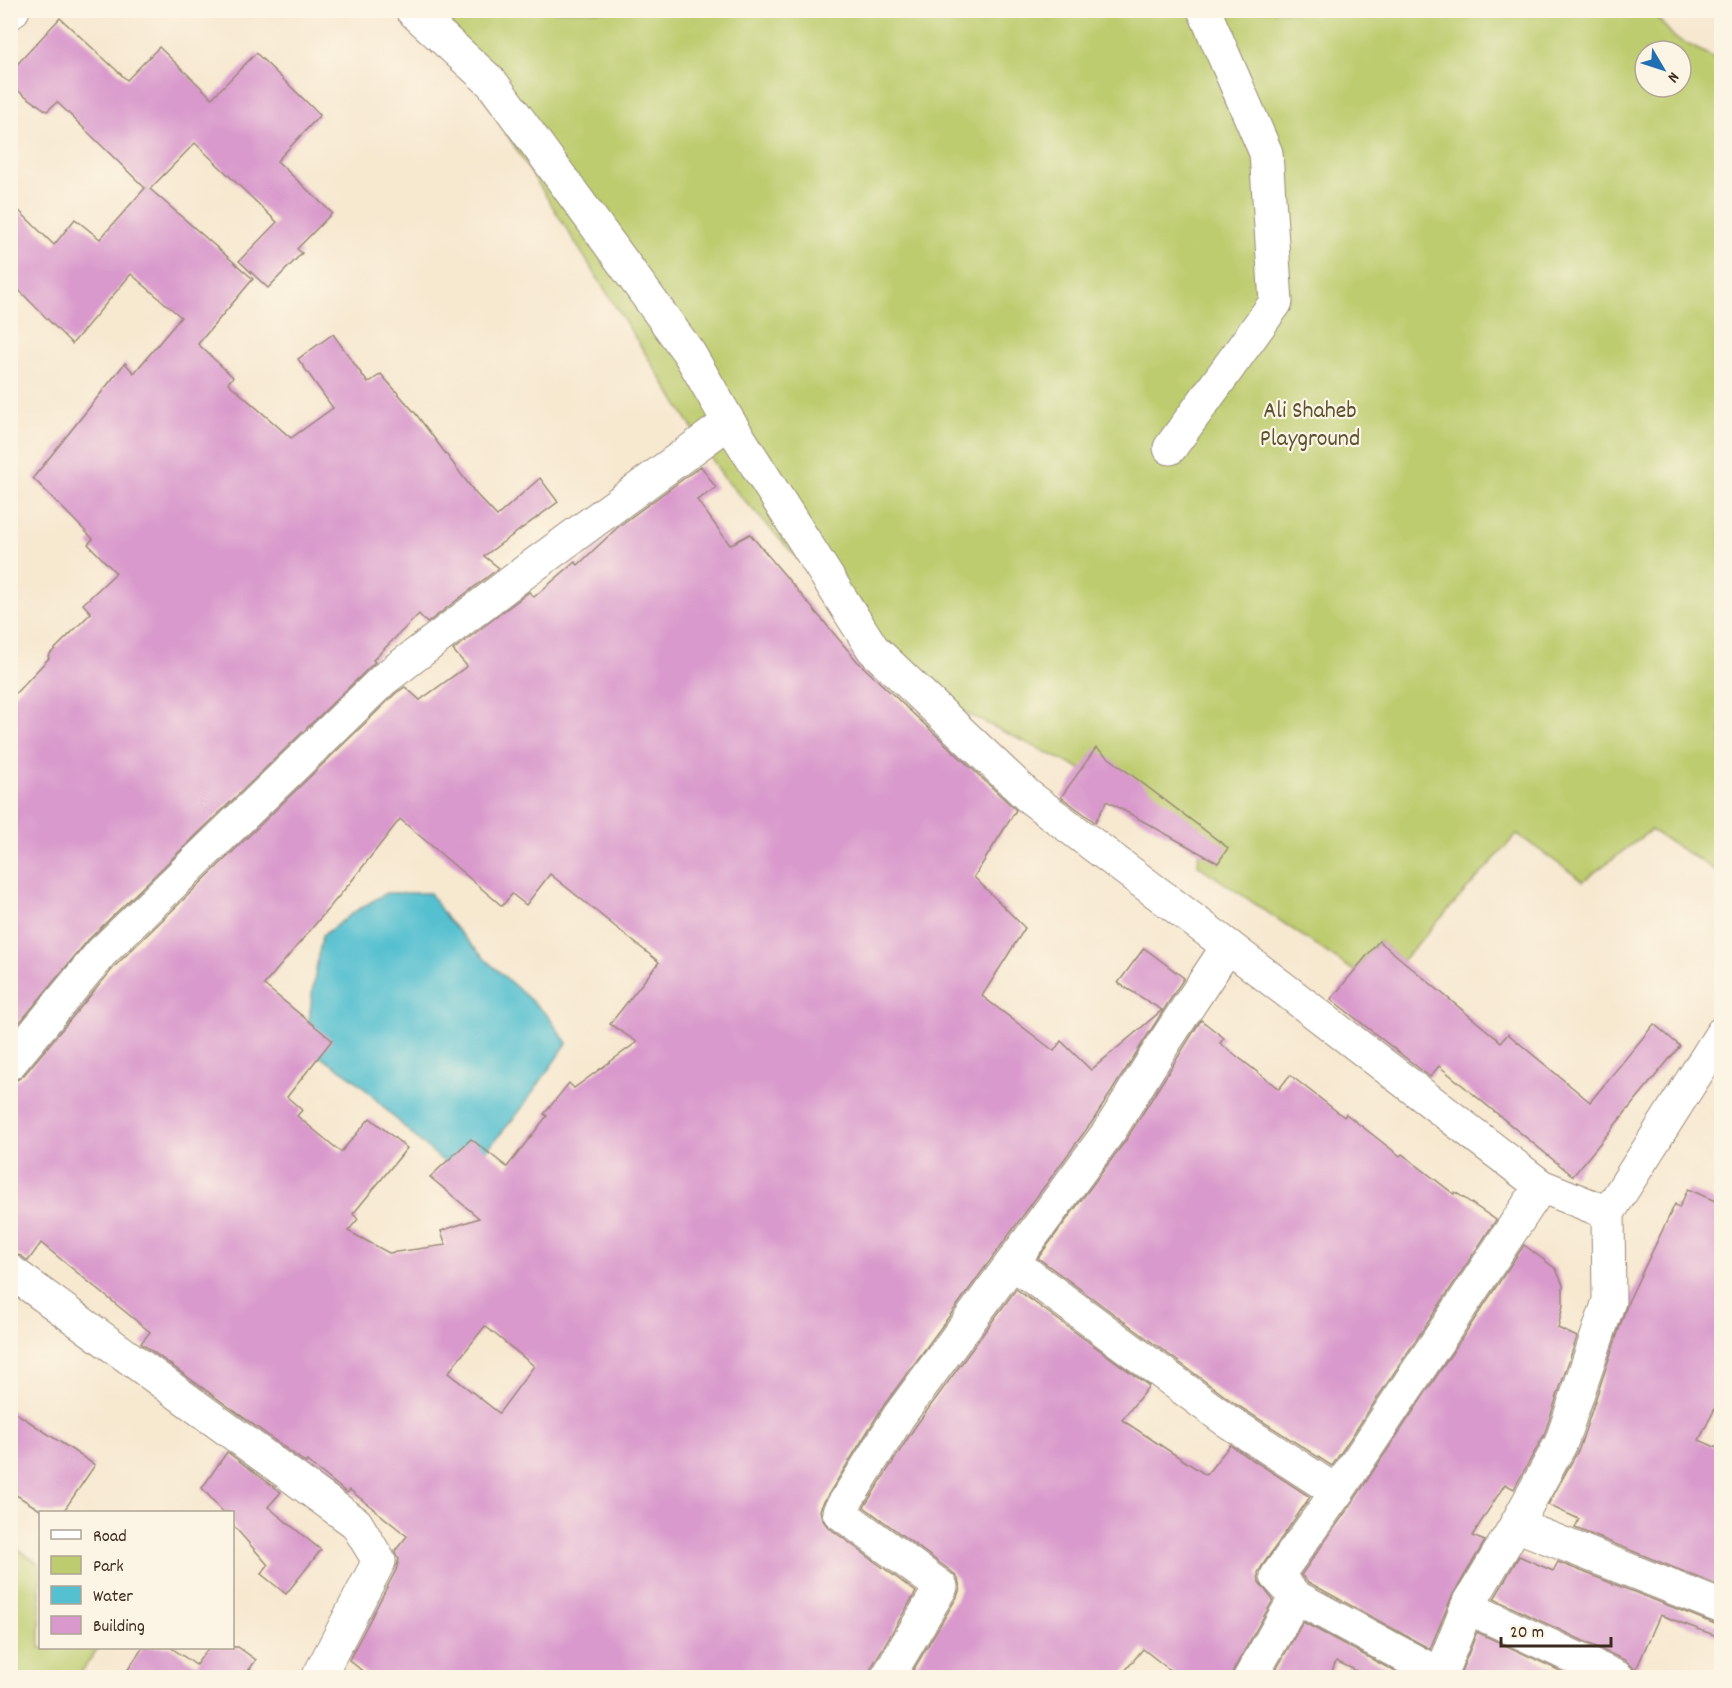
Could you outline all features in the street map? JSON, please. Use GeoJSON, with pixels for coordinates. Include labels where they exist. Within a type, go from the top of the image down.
{"type":"FeatureCollection","features":[{"type":"Feature","properties":{"kind":"street"},"geometry":{"type":"LineString","coordinates":[[412,10],[492,83],[689,353],[729,422],[873,649],[1028,796],[1541,1186],[1608,1213]]}},
{"type":"Feature","properties":{"kind":"street"},"geometry":{"type":"LineString","coordinates":[[1170,448],[1276,302],[1266,153],[1204,10]]}},
{"type":"Feature","properties":{"kind":"street"},"geometry":{"type":"LineString","coordinates":[[10,1063],[100,952],[384,679],[729,422]]}},
{"type":"Feature","properties":{"kind":"street"},"geometry":{"type":"LineString","coordinates":[[887,1677],[941,1587],[839,1512],[899,1416],[1110,1130],[1228,946]]}},
{"type":"Feature","properties":{"kind":"street"},"geometry":{"type":"LineString","coordinates":[[1541,1186],[1337,1492],[1277,1576],[1296,1597],[1440,1676],[1467,1607],[1561,1443],[1609,1301],[1608,1213],[1722,1033]]}},
{"type":"Feature","properties":{"kind":"street"},"geometry":{"type":"LineString","coordinates":[[1013,1263],[1226,1420],[1337,1492]]}},
{"type":"Feature","properties":{"kind":"street"},"geometry":{"type":"LineString","coordinates":[[10,1271],[356,1523],[379,1561],[318,1677]]}},
{"type":"Feature","properties":{"kind":"street"},"geometry":{"type":"LineString","coordinates":[[1516,1525],[1722,1607]]}},
{"type":"Feature","properties":{"kind":"street"},"geometry":{"type":"LineString","coordinates":[[1250,1677],[1296,1597]]}},
{"type":"Feature","properties":{"kind":"street"},"geometry":{"type":"LineString","coordinates":[[1467,1607],[1618,1677]]}},
{"type":"Feature","properties":{"kind":"green space","name":"Ali Shaheb Playground"},"geometry":{"type":"Polygon","coordinates":[[[429,11],[1651,11],[1677,39],[1633,39],[1633,99],[1693,99],[1693,47],[1721,61],[1721,874],[1651,830],[1583,881],[1517,834],[1402,961],[1379,941],[1354,971],[1198,865],[1200,827],[918,690],[724,478],[429,11]]]}},
{"type":"Feature","properties":{"kind":"green space"},"geometry":{"type":"Polygon","coordinates":[[[10,1543],[39,1564],[39,1649],[97,1649],[78,1677],[11,1677],[10,1543]]]}},
{"type":"Feature","properties":{"kind":"water"},"geometry":{"type":"Polygon","coordinates":[[[386,893],[430,893],[447,919],[485,959],[547,1015],[567,1043],[519,1112],[486,1151],[459,1173],[421,1142],[357,1081],[308,1049],[314,978],[322,936],[386,893]]]}},
{"type":"Feature","properties":{"kind":"building"},"geometry":{"type":"Polygon","coordinates":[[[60,18],[127,80],[159,47],[212,98],[256,53],[320,115],[277,161],[332,213],[297,249],[302,253],[268,288],[239,261],[277,222],[195,143],[150,189],[253,279],[198,344],[233,377],[228,383],[291,438],[333,408],[298,359],[333,334],[368,383],[381,374],[416,414],[476,494],[497,516],[540,478],[558,502],[484,556],[499,568],[427,623],[419,614],[373,660],[375,662],[88,940],[16,1027],[10,1022],[10,699],[49,658],[48,656],[91,613],[83,604],[116,573],[88,544],[93,539],[33,478],[125,363],[134,373],[181,317],[131,274],[72,344],[10,281],[10,202],[54,245],[75,219],[100,239],[145,188],[57,102],[47,111],[10,85],[10,72],[60,18]]]}},
{"type":"Feature","properties":{"kind":"building"},"geometry":{"type":"Polygon","coordinates":[[[701,466],[716,488],[697,500],[730,545],[750,534],[857,661],[1016,810],[974,877],[1025,928],[982,996],[1054,1051],[1061,1041],[1091,1070],[1162,1010],[1118,983],[1144,948],[1184,978],[1094,1119],[884,1405],[823,1503],[820,1510],[822,1519],[828,1527],[916,1592],[871,1668],[868,1677],[370,1677],[349,1660],[396,1570],[399,1559],[395,1551],[407,1536],[350,1490],[347,1493],[307,1461],[306,1463],[141,1343],[150,1332],[41,1243],[28,1261],[10,1253],[10,1081],[17,1080],[24,1075],[115,966],[396,693],[405,687],[420,700],[467,666],[453,650],[529,592],[534,597],[575,562],[578,565],[619,526],[701,466]],[[400,819],[350,883],[264,985],[332,1040],[287,1097],[302,1110],[297,1116],[341,1152],[370,1118],[407,1148],[353,1214],[358,1219],[348,1231],[389,1253],[446,1245],[441,1231],[479,1218],[430,1177],[471,1139],[507,1167],[547,1116],[544,1114],[569,1083],[574,1088],[637,1042],[610,1024],[659,962],[550,874],[526,905],[512,894],[502,906],[400,819]],[[485,1326],[448,1373],[499,1413],[534,1366],[485,1326]]]}},
{"type":"Feature","properties":{"kind":"building"},"geometry":{"type":"Polygon","coordinates":[[[1096,748],[1228,848],[1218,863],[1107,801],[1095,822],[1061,797],[1096,748]]]}},
{"type":"Feature","properties":{"kind":"building"},"geometry":{"type":"Polygon","coordinates":[[[1379,941],[1501,1042],[1508,1034],[1590,1102],[1654,1024],[1680,1046],[1573,1176],[1439,1066],[1430,1077],[1331,999],[1379,941]]]}},
{"type":"Feature","properties":{"kind":"building"},"geometry":{"type":"Polygon","coordinates":[[[1201,1020],[1224,1038],[1220,1043],[1279,1089],[1290,1075],[1344,1117],[1346,1114],[1400,1156],[1402,1154],[1454,1194],[1455,1192],[1496,1220],[1332,1466],[1237,1405],[1038,1258],[1126,1140],[1201,1020]]]}},
{"type":"Feature","properties":{"kind":"building"},"geometry":{"type":"Polygon","coordinates":[[[1688,1189],[1722,1204],[1722,1395],[1699,1440],[1722,1450],[1722,1587],[1575,1528],[1579,1519],[1548,1505],[1579,1449],[1628,1302],[1675,1204],[1679,1208],[1688,1189]]]}},
{"type":"Feature","properties":{"kind":"building"},"geometry":{"type":"Polygon","coordinates":[[[1524,1245],[1556,1269],[1563,1285],[1563,1305],[1558,1328],[1577,1337],[1544,1435],[1514,1489],[1505,1484],[1472,1536],[1485,1541],[1451,1598],[1430,1649],[1308,1582],[1301,1575],[1352,1503],[1524,1245]]]}},
{"type":"Feature","properties":{"kind":"building"},"geometry":{"type":"Polygon","coordinates":[[[1016,1289],[1149,1386],[1122,1420],[1206,1475],[1230,1445],[1310,1497],[1258,1573],[1259,1582],[1273,1600],[1231,1677],[1179,1677],[1143,1649],[1120,1677],[909,1677],[957,1597],[960,1588],[958,1579],[952,1572],[864,1507],[915,1427],[1016,1289]]]}},
{"type":"Feature","properties":{"kind":"building"},"geometry":{"type":"Polygon","coordinates":[[[10,1409],[95,1465],[64,1511],[41,1511],[10,1491],[10,1409]]]}},
{"type":"Feature","properties":{"kind":"building"},"geometry":{"type":"Polygon","coordinates":[[[227,1452],[281,1492],[268,1507],[321,1550],[286,1594],[261,1574],[268,1565],[234,1526],[234,1511],[222,1511],[202,1488],[227,1452]]]}},
{"type":"Feature","properties":{"kind":"building"},"geometry":{"type":"Polygon","coordinates":[[[1519,1556],[1553,1571],[1558,1562],[1722,1625],[1722,1638],[1660,1615],[1635,1672],[1626,1661],[1494,1599],[1519,1556]]]}},
{"type":"Feature","properties":{"kind":"building"},"geometry":{"type":"Polygon","coordinates":[[[1303,1622],[1405,1677],[1370,1677],[1336,1661],[1330,1677],[1272,1677],[1303,1622]]]}},
{"type":"Feature","properties":{"kind":"building"},"geometry":{"type":"Polygon","coordinates":[[[1477,1632],[1573,1677],[1459,1677],[1477,1632]]]}},
{"type":"Feature","properties":{"kind":"building"},"geometry":{"type":"Polygon","coordinates":[[[238,1647],[256,1660],[244,1677],[123,1677],[142,1649],[173,1649],[196,1665],[208,1649],[238,1647]]]}}]}
